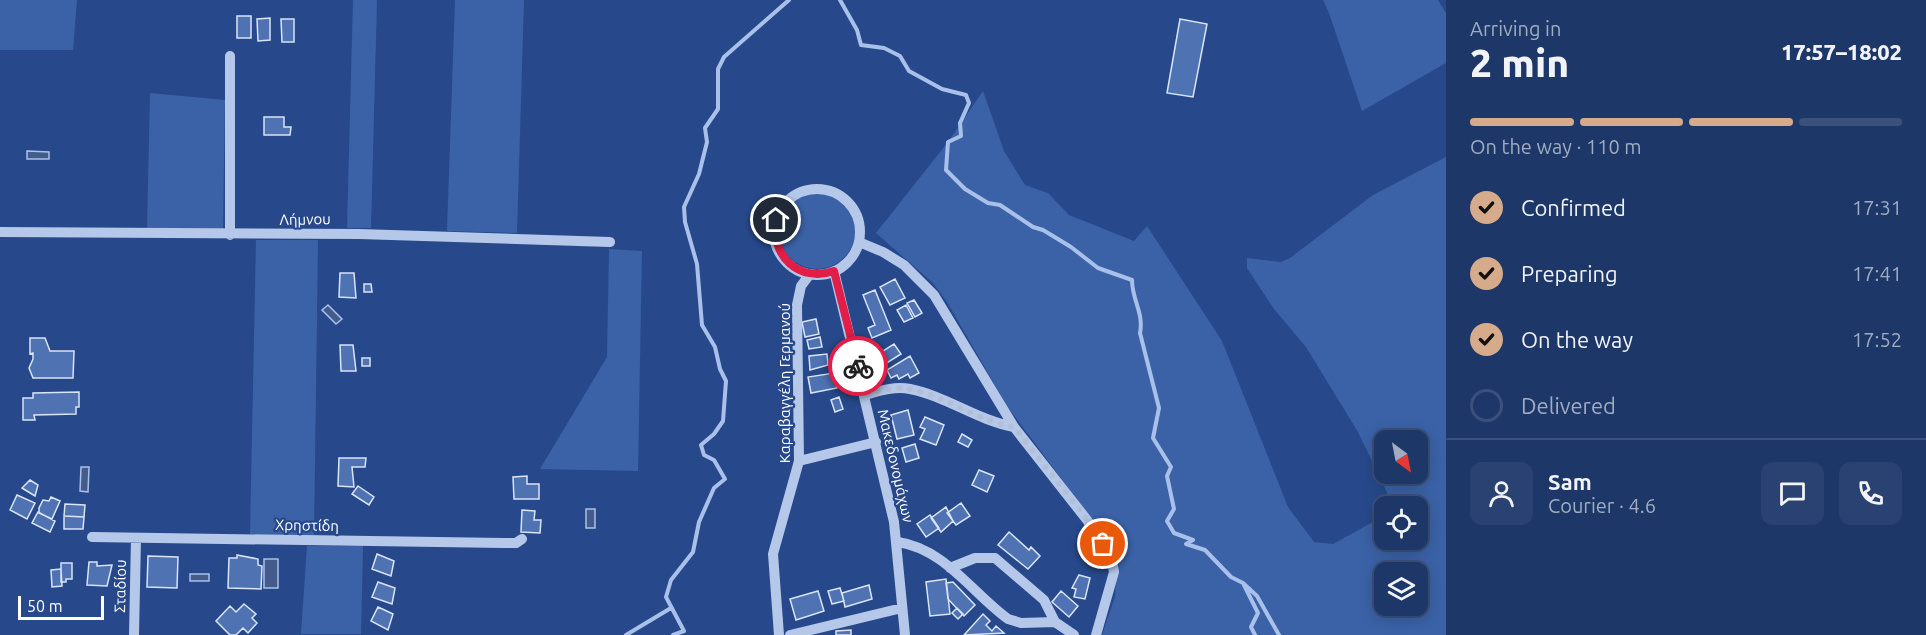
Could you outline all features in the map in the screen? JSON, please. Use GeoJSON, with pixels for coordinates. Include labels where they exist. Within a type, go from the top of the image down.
{"type":"FeatureCollection","features":[{"type":"Feature","properties":{"kind":"street"},"geometry":{"type":"LineString","coordinates":[[230,56],[230,235]]}},
{"type":"Feature","properties":{"kind":"street"},"geometry":{"type":"LineString","coordinates":[[823,189],[842,196],[853,207],[859,220],[859,243],[850,260],[834,271],[810,274],[792,266],[784,259],[775,241],[774,231],[780,211],[793,196],[803,191],[823,189]]}},
{"type":"Feature","properties":{"kind":"street","name":"Λήμνου"},"geometry":{"type":"LineString","coordinates":[[0,232],[359,234],[610,242]]}},
{"type":"Feature","properties":{"kind":"street"},"geometry":{"type":"LineString","coordinates":[[859,243],[896,259],[926,286],[942,307],[1014,427],[1084,515],[1111,556],[1114,572],[1096,635]]}},
{"type":"Feature","properties":{"kind":"street","name":"Μακεδονομάχων"},"geometry":{"type":"LineString","coordinates":[[834,271],[898,542],[905,635]]}},
{"type":"Feature","properties":{"kind":"street","name":"Καραβαγγέλη Γερμανού"},"geometry":{"type":"LineString","coordinates":[[779,635],[773,554],[799,461],[797,305],[801,286],[810,274]]}},
{"type":"Feature","properties":{"kind":"street"},"geometry":{"type":"LineString","coordinates":[[865,395],[888,389],[910,389],[993,423],[1014,427]]}},
{"type":"Feature","properties":{"kind":"street"},"geometry":{"type":"LineString","coordinates":[[799,461],[876,442]]}},
{"type":"Feature","properties":{"kind":"street","name":"Χρηστίδη"},"geometry":{"type":"LineString","coordinates":[[92,537],[504,543],[516,543],[522,539]]}},
{"type":"Feature","properties":{"kind":"street","name":"Σταδίου"},"geometry":{"type":"LineString","coordinates":[[134,635],[136,538]]}},
{"type":"Feature","properties":{"kind":"street"},"geometry":{"type":"LineString","coordinates":[[898,542],[921,548],[950,568],[1008,619],[1021,623],[1055,622]]}},
{"type":"Feature","properties":{"kind":"street"},"geometry":{"type":"LineString","coordinates":[[950,568],[975,558],[995,558],[1044,600],[1055,622],[1074,635]]}},
{"type":"Feature","properties":{"kind":"street"},"geometry":{"type":"LineString","coordinates":[[790,635],[902,608]]}},
{"type":"Feature","properties":{"kind":"shaded area"},"geometry":{"type":"Polygon","coordinates":[[[0,0],[77,0],[73,50],[0,50],[0,0]]]}},
{"type":"Feature","properties":{"kind":"shaded area"},"geometry":{"type":"Polygon","coordinates":[[[353,0],[377,0],[371,228],[347,228],[353,0]]]}},
{"type":"Feature","properties":{"kind":"shaded area"},"geometry":{"type":"Polygon","coordinates":[[[455,0],[524,0],[517,233],[447,231],[455,0]]]}},
{"type":"Feature","properties":{"kind":"shaded area"},"geometry":{"type":"Polygon","coordinates":[[[1323,0],[1438,0],[1446,13],[1446,63],[1362,111],[1323,0]]]}},
{"type":"Feature","properties":{"kind":"shaded area"},"geometry":{"type":"Polygon","coordinates":[[[983,91],[1004,151],[1025,185],[1048,193],[1069,215],[1134,241],[1147,226],[1222,341],[1288,507],[1314,542],[1333,544],[1374,521],[1374,550],[1428,550],[1428,496],[1389,496],[1383,484],[1428,484],[1428,430],[1374,430],[1374,465],[1358,432],[1306,347],[1274,309],[1247,268],[1247,258],[1281,262],[1290,258],[1373,195],[1446,157],[1446,635],[1102,635],[1115,597],[1117,564],[1093,521],[1007,406],[947,302],[933,283],[876,233],[948,142],[983,91]]]}},
{"type":"Feature","properties":{"kind":"shaded area"},"geometry":{"type":"Polygon","coordinates":[[[150,93],[225,100],[223,229],[147,229],[150,93]]]}},
{"type":"Feature","properties":{"kind":"shaded area"},"geometry":{"type":"Polygon","coordinates":[[[27,151],[49,152],[49,159],[27,159],[27,151]]]}},
{"type":"Feature","properties":{"kind":"shaded area"},"geometry":{"type":"Polygon","coordinates":[[[817,193],[831,196],[844,204],[852,217],[855,231],[852,245],[844,258],[831,266],[817,269],[803,266],[790,258],[782,245],[779,231],[782,217],[790,204],[803,196],[817,193]]]}},
{"type":"Feature","properties":{"kind":"shaded area"},"geometry":{"type":"Polygon","coordinates":[[[256,240],[318,240],[314,535],[250,534],[256,240]]]}},
{"type":"Feature","properties":{"kind":"shaded area"},"geometry":{"type":"Polygon","coordinates":[[[609,249],[642,251],[638,471],[540,469],[607,357],[609,249]]]}},
{"type":"Feature","properties":{"kind":"shaded area"},"geometry":{"type":"Polygon","coordinates":[[[328,305],[342,319],[336,324],[322,310],[328,305]]]}},
{"type":"Feature","properties":{"kind":"shaded area"},"geometry":{"type":"Polygon","coordinates":[[[81,467],[89,467],[88,492],[80,491],[81,467]]]}},
{"type":"Feature","properties":{"kind":"shaded area"},"geometry":{"type":"Polygon","coordinates":[[[586,509],[595,509],[595,528],[586,528],[586,509]]]}},
{"type":"Feature","properties":{"kind":"shaded area"},"geometry":{"type":"Polygon","coordinates":[[[307,546],[363,546],[361,634],[301,634],[307,546]]]}},
{"type":"Feature","properties":{"kind":"shaded area"},"geometry":{"type":"Polygon","coordinates":[[[264,559],[278,559],[278,588],[264,588],[264,559]]]}},
{"type":"Feature","properties":{"kind":"shaded area"},"geometry":{"type":"Polygon","coordinates":[[[190,574],[209,574],[209,581],[190,581],[190,574]]]}},
{"type":"Feature","properties":{"kind":"building"},"geometry":{"type":"Polygon","coordinates":[[[237,16],[251,16],[251,38],[237,38],[237,16]]]}},
{"type":"Feature","properties":{"kind":"building"},"geometry":{"type":"Polygon","coordinates":[[[270,18],[270,40],[258,41],[257,19],[270,18]]]}},
{"type":"Feature","properties":{"kind":"building"},"geometry":{"type":"Polygon","coordinates":[[[281,19],[294,19],[294,42],[282,42],[281,19]]]}},
{"type":"Feature","properties":{"kind":"building"},"geometry":{"type":"Polygon","coordinates":[[[1180,19],[1207,24],[1193,97],[1167,93],[1180,19]]]}},
{"type":"Feature","properties":{"kind":"building"},"geometry":{"type":"Polygon","coordinates":[[[264,117],[284,117],[284,127],[291,127],[290,135],[264,135],[264,117]]]}},
{"type":"Feature","properties":{"kind":"building"},"geometry":{"type":"Polygon","coordinates":[[[340,273],[354,273],[356,298],[339,297],[340,273]]]}},
{"type":"Feature","properties":{"kind":"building"},"geometry":{"type":"Polygon","coordinates":[[[895,279],[905,298],[890,305],[880,287],[895,279]]]}},
{"type":"Feature","properties":{"kind":"building"},"geometry":{"type":"Polygon","coordinates":[[[364,284],[371,284],[372,292],[364,292],[364,284]]]}},
{"type":"Feature","properties":{"kind":"building"},"geometry":{"type":"Polygon","coordinates":[[[875,290],[891,330],[872,338],[868,328],[875,325],[863,295],[875,290]]]}},
{"type":"Feature","properties":{"kind":"building"},"geometry":{"type":"Polygon","coordinates":[[[914,300],[922,313],[915,317],[907,303],[914,300]]]}},
{"type":"Feature","properties":{"kind":"building"},"geometry":{"type":"Polygon","coordinates":[[[906,305],[913,318],[904,322],[897,310],[906,305]]]}},
{"type":"Feature","properties":{"kind":"building"},"geometry":{"type":"Polygon","coordinates":[[[816,319],[819,334],[805,337],[802,322],[816,319]]]}},
{"type":"Feature","properties":{"kind":"building"},"geometry":{"type":"Polygon","coordinates":[[[820,337],[822,347],[809,349],[807,340],[820,337]]]}},
{"type":"Feature","properties":{"kind":"building"},"geometry":{"type":"Polygon","coordinates":[[[30,338],[45,338],[50,351],[74,351],[73,378],[33,378],[29,368],[33,359],[33,353],[30,354],[30,338]]]}},
{"type":"Feature","properties":{"kind":"building"},"geometry":{"type":"Polygon","coordinates":[[[894,344],[901,354],[882,366],[875,356],[894,344]]]}},
{"type":"Feature","properties":{"kind":"building"},"geometry":{"type":"Polygon","coordinates":[[[340,345],[353,345],[356,371],[341,371],[340,345]]]}},
{"type":"Feature","properties":{"kind":"building"},"geometry":{"type":"Polygon","coordinates":[[[827,354],[828,365],[810,370],[809,356],[827,354]]]}},
{"type":"Feature","properties":{"kind":"building"},"geometry":{"type":"Polygon","coordinates":[[[910,356],[919,373],[910,378],[908,374],[899,379],[897,375],[891,378],[887,370],[910,356]]]}},
{"type":"Feature","properties":{"kind":"building"},"geometry":{"type":"Polygon","coordinates":[[[362,358],[370,358],[370,366],[362,366],[362,358]]]}},
{"type":"Feature","properties":{"kind":"building"},"geometry":{"type":"Polygon","coordinates":[[[834,373],[837,388],[811,393],[808,377],[834,373]]]}},
{"type":"Feature","properties":{"kind":"building"},"geometry":{"type":"Polygon","coordinates":[[[79,392],[79,407],[76,407],[76,414],[34,415],[35,420],[23,420],[23,398],[33,398],[33,393],[79,392]]]}},
{"type":"Feature","properties":{"kind":"building"},"geometry":{"type":"Polygon","coordinates":[[[839,397],[843,409],[835,412],[831,400],[839,397]]]}},
{"type":"Feature","properties":{"kind":"building"},"geometry":{"type":"Polygon","coordinates":[[[908,410],[914,435],[897,439],[891,415],[908,410]]]}},
{"type":"Feature","properties":{"kind":"building"},"geometry":{"type":"Polygon","coordinates":[[[925,417],[944,425],[936,445],[920,439],[925,429],[920,427],[925,417]]]}},
{"type":"Feature","properties":{"kind":"building"},"geometry":{"type":"Polygon","coordinates":[[[962,434],[972,440],[968,447],[958,442],[962,434]]]}},
{"type":"Feature","properties":{"kind":"building"},"geometry":{"type":"Polygon","coordinates":[[[915,444],[919,458],[906,462],[902,448],[915,444]]]}},
{"type":"Feature","properties":{"kind":"building"},"geometry":{"type":"Polygon","coordinates":[[[339,458],[366,458],[365,467],[352,467],[354,487],[338,486],[339,458]]]}},
{"type":"Feature","properties":{"kind":"building"},"geometry":{"type":"Polygon","coordinates":[[[979,470],[994,476],[987,492],[972,485],[979,470]]]}},
{"type":"Feature","properties":{"kind":"building"},"geometry":{"type":"Polygon","coordinates":[[[527,476],[527,484],[539,484],[539,499],[514,499],[513,477],[527,476]]]}},
{"type":"Feature","properties":{"kind":"building"},"geometry":{"type":"Polygon","coordinates":[[[30,480],[38,485],[35,496],[22,488],[30,480]]]}},
{"type":"Feature","properties":{"kind":"building"},"geometry":{"type":"Polygon","coordinates":[[[358,486],[374,497],[369,505],[352,494],[358,486]]]}},
{"type":"Feature","properties":{"kind":"building"},"geometry":{"type":"Polygon","coordinates":[[[17,495],[35,503],[27,519],[10,510],[17,495]]]}},
{"type":"Feature","properties":{"kind":"building"},"geometry":{"type":"Polygon","coordinates":[[[51,497],[60,501],[52,519],[39,513],[43,500],[49,501],[51,497]]]}},
{"type":"Feature","properties":{"kind":"building"},"geometry":{"type":"Polygon","coordinates":[[[961,503],[970,516],[956,525],[947,513],[961,503]]]}},
{"type":"Feature","properties":{"kind":"building"},"geometry":{"type":"Polygon","coordinates":[[[65,504],[85,505],[84,517],[64,516],[65,504]]]}},
{"type":"Feature","properties":{"kind":"building"},"geometry":{"type":"Polygon","coordinates":[[[946,507],[953,521],[941,532],[931,518],[946,507]]]}},
{"type":"Feature","properties":{"kind":"building"},"geometry":{"type":"Polygon","coordinates":[[[522,510],[535,511],[534,520],[541,520],[540,533],[521,532],[522,510]]]}},
{"type":"Feature","properties":{"kind":"building"},"geometry":{"type":"Polygon","coordinates":[[[38,512],[55,521],[50,532],[32,523],[38,512]]]}},
{"type":"Feature","properties":{"kind":"building"},"geometry":{"type":"Polygon","coordinates":[[[930,515],[939,528],[926,537],[917,524],[930,515]]]}},
{"type":"Feature","properties":{"kind":"building"},"geometry":{"type":"Polygon","coordinates":[[[64,516],[84,517],[83,529],[64,529],[64,516]]]}},
{"type":"Feature","properties":{"kind":"building"},"geometry":{"type":"Polygon","coordinates":[[[1009,532],[1029,550],[1031,547],[1040,556],[1028,569],[998,545],[1009,532]]]}},
{"type":"Feature","properties":{"kind":"building"},"geometry":{"type":"Polygon","coordinates":[[[377,554],[394,561],[391,576],[372,569],[377,554]]]}},
{"type":"Feature","properties":{"kind":"building"},"geometry":{"type":"Polygon","coordinates":[[[237,555],[258,559],[258,565],[262,566],[261,589],[228,588],[229,558],[237,558],[237,555]]]}},
{"type":"Feature","properties":{"kind":"building"},"geometry":{"type":"Polygon","coordinates":[[[148,556],[178,557],[177,588],[147,587],[148,556]]]}},
{"type":"Feature","properties":{"kind":"building"},"geometry":{"type":"Polygon","coordinates":[[[89,562],[97,562],[97,566],[112,565],[107,586],[87,585],[89,562]]]}},
{"type":"Feature","properties":{"kind":"building"},"geometry":{"type":"Polygon","coordinates":[[[61,563],[72,563],[72,579],[66,579],[66,582],[61,582],[61,563]]]}},
{"type":"Feature","properties":{"kind":"building"},"geometry":{"type":"Polygon","coordinates":[[[61,569],[62,586],[52,587],[51,570],[61,569]]]}},
{"type":"Feature","properties":{"kind":"building"},"geometry":{"type":"Polygon","coordinates":[[[1079,575],[1090,578],[1085,599],[1074,597],[1076,589],[1072,588],[1079,575]]]}},
{"type":"Feature","properties":{"kind":"building"},"geometry":{"type":"Polygon","coordinates":[[[946,579],[950,614],[930,616],[926,582],[946,579]]]}},
{"type":"Feature","properties":{"kind":"building"},"geometry":{"type":"Polygon","coordinates":[[[378,582],[395,588],[392,604],[372,597],[378,582]]]}},
{"type":"Feature","properties":{"kind":"building"},"geometry":{"type":"Polygon","coordinates":[[[953,582],[975,605],[964,616],[948,599],[946,583],[953,582]]]}},
{"type":"Feature","properties":{"kind":"building"},"geometry":{"type":"Polygon","coordinates":[[[869,585],[872,599],[845,607],[842,593],[869,585]]]}},
{"type":"Feature","properties":{"kind":"building"},"geometry":{"type":"Polygon","coordinates":[[[840,588],[844,601],[832,604],[828,591],[840,588]]]}},
{"type":"Feature","properties":{"kind":"building"},"geometry":{"type":"Polygon","coordinates":[[[818,591],[824,611],[796,620],[790,599],[818,591]]]}},
{"type":"Feature","properties":{"kind":"building"},"geometry":{"type":"Polygon","coordinates":[[[1061,591],[1078,606],[1069,617],[1052,602],[1061,591]]]}},
{"type":"Feature","properties":{"kind":"building"},"geometry":{"type":"Polygon","coordinates":[[[244,604],[256,614],[252,618],[257,623],[248,633],[243,628],[236,635],[230,635],[216,621],[230,606],[236,612],[244,604]]]}},
{"type":"Feature","properties":{"kind":"building"},"geometry":{"type":"Polygon","coordinates":[[[378,607],[393,614],[388,630],[371,621],[378,607]]]}},
{"type":"Feature","properties":{"kind":"building"},"geometry":{"type":"Polygon","coordinates":[[[957,608],[963,614],[958,619],[952,613],[957,608]]]}},
{"type":"Feature","properties":{"kind":"building"},"geometry":{"type":"Polygon","coordinates":[[[983,614],[990,621],[986,625],[992,631],[996,626],[1004,633],[964,635],[983,614]]]}},
{"type":"Feature","properties":{"kind":"building"},"geometry":{"type":"Polygon","coordinates":[[[851,630],[851,635],[836,635],[836,631],[851,630]]]}},
{"type":"Feature","properties":{"kind":"waterway"},"geometry":{"type":"LineString","coordinates":[[673,635],[684,631],[666,597],[671,580],[693,552],[699,522],[714,488],[725,479],[714,460],[704,455],[701,445],[714,434],[723,421],[726,381],[720,369],[715,347],[702,325],[697,264],[685,222],[684,207],[699,174],[707,142],[705,128],[718,109],[718,69],[724,57],[789,0]]}},
{"type":"Feature","properties":{"kind":"waterway"},"geometry":{"type":"LineString","coordinates":[[840,0],[857,30],[861,45],[884,48],[900,56],[909,71],[942,89],[966,95],[969,103],[960,123],[961,136],[948,142],[946,170],[965,189],[988,203],[1000,205],[1033,227],[1043,230],[1071,247],[1098,268],[1132,280],[1140,319],[1140,333],[1159,408],[1153,438],[1171,467],[1167,476],[1174,509],[1167,521],[1174,533],[1193,540],[1186,544],[1205,550],[1231,577],[1243,583],[1257,596],[1279,635]]}},
{"type":"Feature","properties":{"kind":"waterway"},"geometry":{"type":"LineString","coordinates":[[1244,585],[1258,613],[1251,627],[1255,635]]}},
{"type":"Feature","properties":{"kind":"waterway"},"geometry":{"type":"LineString","coordinates":[[626,635],[671,608]]}},
{"type":"Feature","properties":{"kind":"way so far"},"geometry":{"type":"LineString","coordinates":[[858,366],[865,395],[888,389],[910,389],[993,423],[1014,427],[1088,520],[1103,544]]}},
{"type":"Feature","properties":{"kind":"route"},"geometry":{"type":"LineString","coordinates":[[776,220],[775,241],[784,259],[792,266],[810,274],[826,274],[834,271],[858,366]]}}]}
